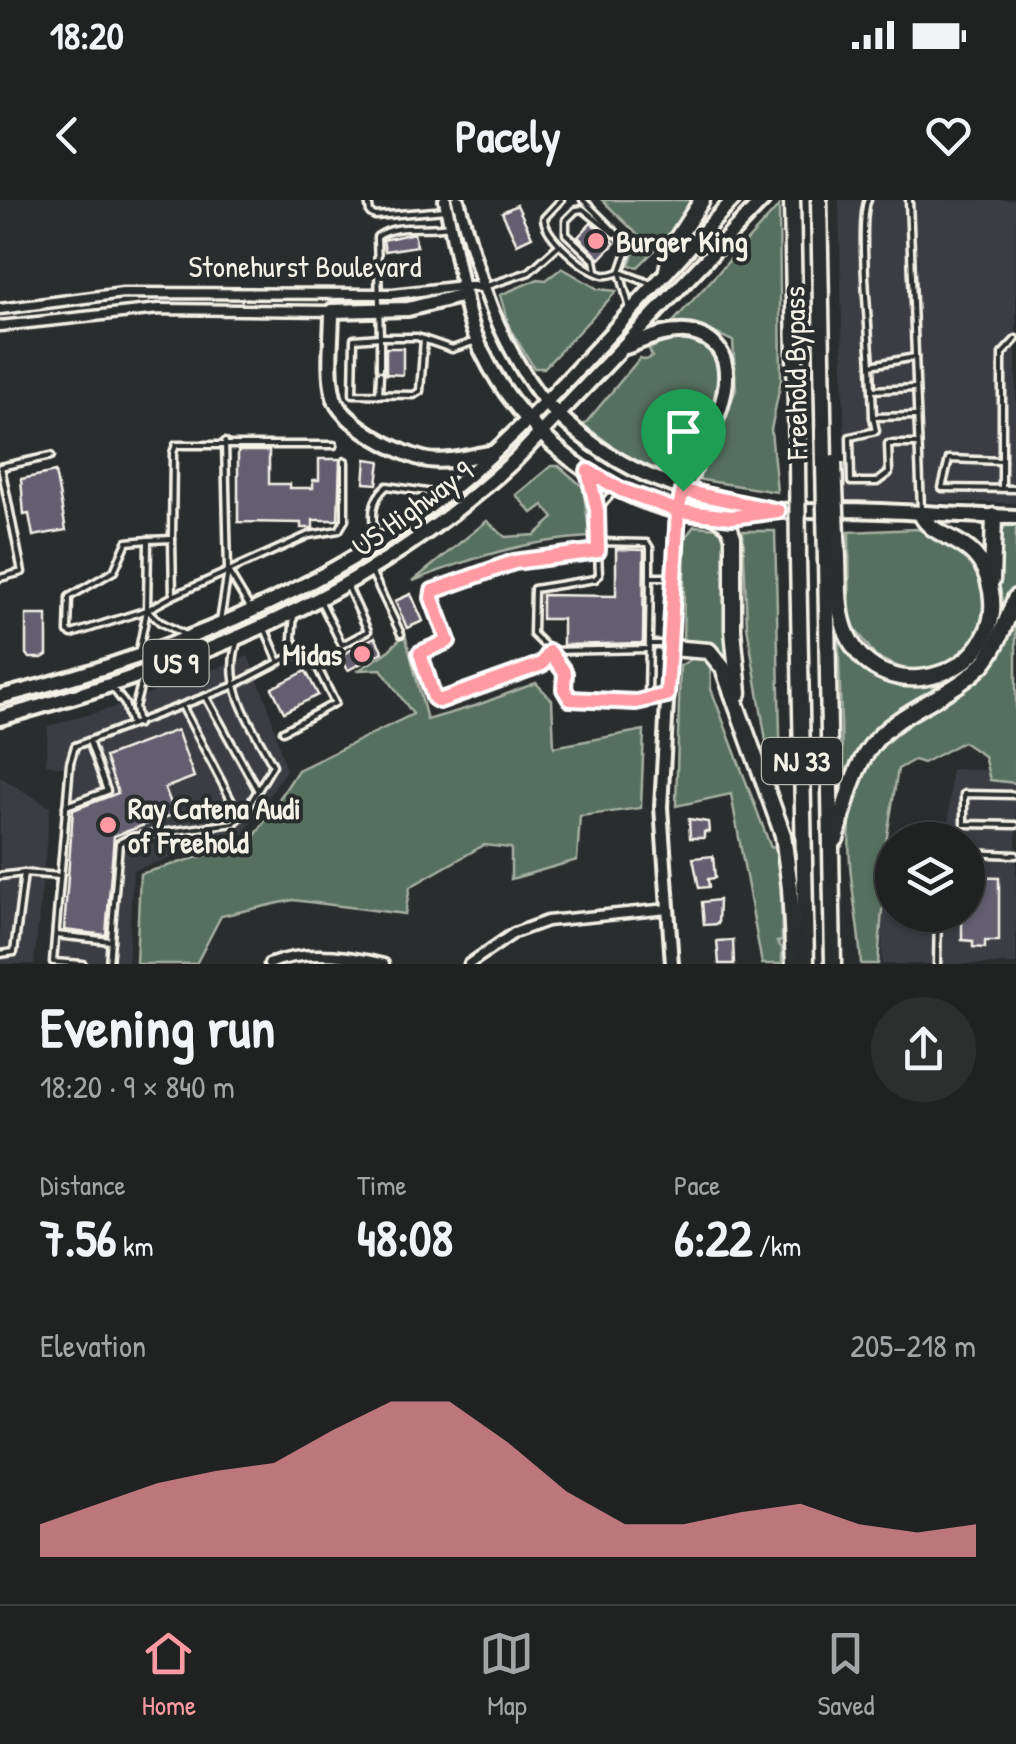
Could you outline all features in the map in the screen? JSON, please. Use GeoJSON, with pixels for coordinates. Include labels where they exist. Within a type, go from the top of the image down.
{"type":"FeatureCollection","features":[{"type":"Feature","properties":{"kind":"highway"},"geometry":{"type":"LineString","coordinates":[[666,270],[672,246],[702,200]]}},
{"type":"Feature","properties":{"kind":"highway","name":"Freehold Bypass"},"geometry":{"type":"LineString","coordinates":[[792,200],[806,964]]}},
{"type":"Feature","properties":{"kind":"highway","name":"Freehold Bypass"},"geometry":{"type":"LineString","coordinates":[[819,202],[832,559],[833,964]]}},
{"type":"Feature","properties":{"kind":"highway"},"geometry":{"type":"LineString","coordinates":[[922,514],[926,523],[971,550],[985,570],[992,592]]}},
{"type":"Feature","properties":{"kind":"highway"},"geometry":{"type":"LineString","coordinates":[[716,516],[729,526],[733,537],[734,650],[746,726]]}},
{"type":"Feature","properties":{"kind":"highway"},"geometry":{"type":"LineString","coordinates":[[832,559],[840,607],[854,647],[874,667],[904,679],[932,678],[966,660],[987,628],[994,516]]}},
{"type":"Feature","properties":{"kind":"highway"},"geometry":{"type":"LineString","coordinates":[[831,854],[853,780],[871,746],[892,726],[968,677],[985,661],[998,642],[1016,596]]}},
{"type":"Feature","properties":{"kind":"highway"},"geometry":{"type":"LineString","coordinates":[[670,646],[701,649],[717,658],[746,726],[787,854],[794,964]]}},
{"type":"Feature","properties":{"kind":"main road","name":"US Highway 9"},"geometry":{"type":"LineString","coordinates":[[2,695],[138,655],[220,624],[326,574],[376,544],[493,453],[734,200]]}},
{"type":"Feature","properties":{"kind":"main road","name":"US Highway 9"},"geometry":{"type":"LineString","coordinates":[[0,718],[144,675],[239,638],[371,571],[474,497],[542,433],[763,200]]}},
{"type":"Feature","properties":{"kind":"main road"},"geometry":{"type":"LineString","coordinates":[[463,290],[477,340],[506,391],[542,433],[588,471],[621,490],[678,511],[716,516],[778,511],[1016,516]]}},
{"type":"Feature","properties":{"kind":"main road","name":"Stonehurst Boulevard"},"geometry":{"type":"LineString","coordinates":[[332,311],[426,306],[463,290]]}},
{"type":"Feature","properties":{"kind":"main road"},"geometry":{"type":"LineString","coordinates":[[332,311],[334,396],[340,410],[352,422],[425,460],[493,453]]}},
{"type":"Feature","properties":{"kind":"main road"},"geometry":{"type":"LineString","coordinates":[[624,348],[682,331],[711,341],[724,358],[728,374],[725,394],[683,491]]}},
{"type":"Feature","properties":{"kind":"main road"},"geometry":{"type":"LineString","coordinates":[[544,401],[610,457],[683,491],[778,511]]}},
{"type":"Feature","properties":{"kind":"street"},"geometry":{"type":"LineString","coordinates":[[458,200],[483,287],[507,348],[544,401]]}},
{"type":"Feature","properties":{"kind":"street"},"geometry":{"type":"LineString","coordinates":[[446,205],[463,290]]}},
{"type":"Feature","properties":{"kind":"street","name":"Stonehurst Boulevard"},"geometry":{"type":"LineString","coordinates":[[0,309],[124,293],[380,294],[483,287]]}},
{"type":"Feature","properties":{"kind":"street"},"geometry":{"type":"LineString","coordinates":[[266,292],[266,310]]}},
{"type":"Feature","properties":{"kind":"street"},"geometry":{"type":"LineString","coordinates":[[314,293],[332,311]]}},
{"type":"Feature","properties":{"kind":"street"},"geometry":{"type":"LineString","coordinates":[[40,304],[42,321]]}},
{"type":"Feature","properties":{"kind":"street","name":"Stonehurst Boulevard"},"geometry":{"type":"LineString","coordinates":[[0,326],[143,310],[332,311]]}},
{"type":"Feature","properties":{"kind":"street"},"geometry":{"type":"LineString","coordinates":[[672,964],[661,807],[678,511],[683,491]]}},
{"type":"Feature","properties":{"kind":"street"},"geometry":{"type":"LineString","coordinates":[[469,964],[514,933],[547,921],[668,909]]}},
{"type":"Feature","properties":{"kind":"street"},"geometry":{"type":"LineString","coordinates":[[270,964],[319,955],[384,964]]}},
{"type":"Feature","properties":{"kind":"lane"},"geometry":{"type":"LineString","coordinates":[[368,200],[369,210],[375,216],[446,205]]}},
{"type":"Feature","properties":{"kind":"lane"},"geometry":{"type":"LineString","coordinates":[[561,200],[544,223],[559,245],[597,272],[607,276],[620,272],[654,284]]}},
{"type":"Feature","properties":{"kind":"lane"},"geometry":{"type":"LineString","coordinates":[[583,200],[612,227],[614,234]]}},
{"type":"Feature","properties":{"kind":"lane"},"geometry":{"type":"LineString","coordinates":[[868,200],[864,206],[876,431],[850,437],[851,482],[877,482],[888,473],[888,444],[917,444]]}},
{"type":"Feature","properties":{"kind":"lane"},"geometry":{"type":"LineString","coordinates":[[909,200],[922,514]]}},
{"type":"Feature","properties":{"kind":"lane"},"geometry":{"type":"LineString","coordinates":[[597,272],[594,260],[566,234],[564,223],[576,210],[583,209],[629,246],[620,272],[630,310]]}},
{"type":"Feature","properties":{"kind":"lane"},"geometry":{"type":"LineString","coordinates":[[379,396],[381,311],[376,240],[379,234],[412,226],[451,226]]}},
{"type":"Feature","properties":{"kind":"lane"},"geometry":{"type":"LineString","coordinates":[[483,287],[520,277],[559,245]]}},
{"type":"Feature","properties":{"kind":"lane"},"geometry":{"type":"LineString","coordinates":[[424,340],[420,390],[414,395],[352,393],[352,344],[359,337],[424,340],[452,349],[477,340]]}},
{"type":"Feature","properties":{"kind":"lane"},"geometry":{"type":"LineString","coordinates":[[1002,488],[1002,354],[1016,339]]}},
{"type":"Feature","properties":{"kind":"lane"},"geometry":{"type":"LineString","coordinates":[[871,365],[915,357]]}},
{"type":"Feature","properties":{"kind":"lane"},"geometry":{"type":"LineString","coordinates":[[872,390],[915,388]]}},
{"type":"Feature","properties":{"kind":"lane"},"geometry":{"type":"LineString","coordinates":[[873,417],[916,416]]}},
{"type":"Feature","properties":{"kind":"lane"},"geometry":{"type":"LineString","coordinates":[[220,624],[228,571],[225,442]]}},
{"type":"Feature","properties":{"kind":"lane"},"geometry":{"type":"LineString","coordinates":[[173,596],[174,447],[180,443],[225,442],[334,445]]}},
{"type":"Feature","properties":{"kind":"lane"},"geometry":{"type":"LineString","coordinates":[[0,578],[22,572],[0,467],[51,456]]}},
{"type":"Feature","properties":{"kind":"lane"},"geometry":{"type":"LineString","coordinates":[[1002,461],[948,459],[942,488],[1016,488]]}},
{"type":"Feature","properties":{"kind":"lane"},"geometry":{"type":"LineString","coordinates":[[172,539],[127,542],[118,566],[69,597],[68,632],[72,634],[146,610],[309,535],[339,530],[345,520],[345,461]]}},
{"type":"Feature","properties":{"kind":"lane"},"geometry":{"type":"LineString","coordinates":[[588,471],[597,510],[599,574],[595,579],[538,587],[532,592],[532,634],[565,673],[564,689],[570,699],[636,702],[667,695]]}},
{"type":"Feature","properties":{"kind":"lane"},"geometry":{"type":"LineString","coordinates":[[376,544],[372,515],[375,500],[387,486],[444,494]]}},
{"type":"Feature","properties":{"kind":"lane"},"geometry":{"type":"LineString","coordinates":[[597,510],[611,492],[621,490]]}},
{"type":"Feature","properties":{"kind":"lane"},"geometry":{"type":"LineString","coordinates":[[138,655],[146,610],[148,540]]}},
{"type":"Feature","properties":{"kind":"lane"},"geometry":{"type":"LineString","coordinates":[[598,542],[648,544],[648,697]]}},
{"type":"Feature","properties":{"kind":"lane"},"geometry":{"type":"LineString","coordinates":[[550,652],[542,664],[436,700],[420,656],[422,651],[448,641],[432,593],[514,562],[598,551]]}},
{"type":"Feature","properties":{"kind":"lane"},"geometry":{"type":"LineString","coordinates":[[228,571],[252,610]]}},
{"type":"Feature","properties":{"kind":"lane"},"geometry":{"type":"LineString","coordinates":[[371,571],[401,634]]}},
{"type":"Feature","properties":{"kind":"lane"},"geometry":{"type":"LineString","coordinates":[[650,577],[674,578]]}},
{"type":"Feature","properties":{"kind":"lane"},"geometry":{"type":"LineString","coordinates":[[320,600],[342,645],[368,631],[348,585]]}},
{"type":"Feature","properties":{"kind":"lane"},"geometry":{"type":"LineString","coordinates":[[146,610],[187,636]]}},
{"type":"Feature","properties":{"kind":"lane"},"geometry":{"type":"LineString","coordinates":[[294,612],[292,638],[299,653]]}},
{"type":"Feature","properties":{"kind":"lane"},"geometry":{"type":"LineString","coordinates":[[264,626],[279,662]]}},
{"type":"Feature","properties":{"kind":"lane"},"geometry":{"type":"LineString","coordinates":[[108,964],[119,844],[131,837],[234,823],[273,765],[233,686],[232,658],[239,638]]}},
{"type":"Feature","properties":{"kind":"lane"},"geometry":{"type":"LineString","coordinates":[[550,652],[670,646]]}},
{"type":"Feature","properties":{"kind":"lane"},"geometry":{"type":"LineString","coordinates":[[83,964],[53,962],[70,763],[76,746],[233,686],[299,653],[312,656],[335,703],[283,731]]}},
{"type":"Feature","properties":{"kind":"lane"},"geometry":{"type":"LineString","coordinates":[[138,724],[136,700],[144,675]]}},
{"type":"Feature","properties":{"kind":"lane"},"geometry":{"type":"LineString","coordinates":[[111,686],[125,704],[131,726]]}},
{"type":"Feature","properties":{"kind":"lane"},"geometry":{"type":"LineString","coordinates":[[206,696],[258,791]]}},
{"type":"Feature","properties":{"kind":"lane"},"geometry":{"type":"LineString","coordinates":[[182,706],[240,817]]}},
{"type":"Feature","properties":{"kind":"lane"},"geometry":{"type":"LineString","coordinates":[[66,806],[107,790],[89,741]]}},
{"type":"Feature","properties":{"kind":"lane"},"geometry":{"type":"LineString","coordinates":[[1016,795],[964,794],[964,824],[1016,826]]}},
{"type":"Feature","properties":{"kind":"lane"},"geometry":{"type":"LineString","coordinates":[[985,854],[1016,855]]}},
{"type":"Feature","properties":{"kind":"lane"},"geometry":{"type":"LineString","coordinates":[[0,954],[14,952],[24,874]]}},
{"type":"Feature","properties":{"kind":"lane"},"geometry":{"type":"LineString","coordinates":[[0,876],[60,876]]}},
{"type":"Feature","properties":{"kind":"lane"},"geometry":{"type":"LineString","coordinates":[[937,964],[938,932]]}},
{"type":"Feature","properties":{"kind":"lane"},"geometry":{"type":"LineString","coordinates":[[55,935],[111,941]]}},
{"type":"Feature","properties":{"kind":"shaded area"},"geometry":{"type":"Polygon","coordinates":[[[839,200],[1016,200],[1016,503],[846,500],[839,200]]]}},
{"type":"Feature","properties":{"kind":"shaded area"},"geometry":{"type":"Polygon","coordinates":[[[248,656],[267,702],[286,770],[243,836],[133,870],[128,964],[49,964],[66,768],[46,764],[48,726],[115,707],[248,656]]]}},
{"type":"Feature","properties":{"kind":"shaded area"},"geometry":{"type":"Polygon","coordinates":[[[951,769],[1016,771],[1016,964],[882,964],[882,932],[985,932],[985,822],[949,822],[951,769]]]}},
{"type":"Feature","properties":{"kind":"shaded area"},"geometry":{"type":"Polygon","coordinates":[[[0,777],[50,807],[34,964],[0,964],[0,777]]]}},
{"type":"Feature","properties":{"kind":"green space"},"geometry":{"type":"Polygon","coordinates":[[[602,200],[696,200],[685,220],[638,267],[629,265],[639,236],[602,200]]]}},
{"type":"Feature","properties":{"kind":"green space"},"geometry":{"type":"Polygon","coordinates":[[[779,206],[781,380],[771,430],[777,492],[696,479],[736,390],[733,341],[673,322],[779,206]]]}},
{"type":"Feature","properties":{"kind":"green space"},"geometry":{"type":"Polygon","coordinates":[[[562,268],[598,289],[617,291],[544,368],[534,368],[510,329],[500,295],[538,279],[546,280],[562,268]]]}},
{"type":"Feature","properties":{"kind":"green space"},"geometry":{"type":"Polygon","coordinates":[[[695,337],[717,358],[723,387],[681,476],[674,477],[631,460],[584,425],[640,358],[652,357],[649,349],[673,338],[695,337]]]}},
{"type":"Feature","properties":{"kind":"green space"},"geometry":{"type":"Polygon","coordinates":[[[551,466],[559,466],[583,487],[590,537],[500,552],[413,581],[487,521],[505,537],[535,535],[554,518],[543,505],[532,513],[516,495],[551,466]]]}},
{"type":"Feature","properties":{"kind":"green space"},"geometry":{"type":"Polygon","coordinates":[[[694,526],[719,528],[727,541],[729,659],[714,644],[683,641],[685,538],[694,526]]]}},
{"type":"Feature","properties":{"kind":"green space"},"geometry":{"type":"Polygon","coordinates":[[[1016,526],[1016,586],[997,627],[1000,531],[1016,526]]]}},
{"type":"Feature","properties":{"kind":"green space"},"geometry":{"type":"Polygon","coordinates":[[[917,529],[950,540],[975,561],[986,593],[983,625],[958,661],[913,673],[876,657],[850,621],[849,532],[917,529]]]}},
{"type":"Feature","properties":{"kind":"green space"},"geometry":{"type":"Polygon","coordinates":[[[743,531],[775,531],[781,774],[768,753],[747,626],[743,531]]]}},
{"type":"Feature","properties":{"kind":"green space"},"geometry":{"type":"Polygon","coordinates":[[[1016,608],[1016,783],[990,780],[984,756],[963,742],[923,763],[914,760],[898,769],[889,822],[875,822],[875,932],[880,932],[878,964],[861,964],[849,843],[856,791],[868,765],[885,744],[974,679],[996,658],[1016,608]]]}},
{"type":"Feature","properties":{"kind":"green space"},"geometry":{"type":"Polygon","coordinates":[[[838,625],[858,659],[880,677],[909,683],[948,681],[908,709],[843,790],[838,625]]]}},
{"type":"Feature","properties":{"kind":"green space"},"geometry":{"type":"Polygon","coordinates":[[[405,634],[427,720],[536,683],[552,700],[554,747],[644,730],[641,808],[580,816],[577,860],[511,879],[511,848],[484,845],[410,887],[405,914],[293,900],[221,916],[196,964],[136,964],[140,874],[251,842],[298,770],[413,714],[381,669],[359,670],[386,653],[405,634]]]}},
{"type":"Feature","properties":{"kind":"green space"},"geometry":{"type":"Polygon","coordinates":[[[693,658],[710,658],[711,689],[771,848],[780,844],[782,941],[777,942],[782,948],[782,964],[762,964],[731,794],[676,806],[680,666],[693,658]]]}},
{"type":"Feature","properties":{"kind":"building"},"geometry":{"type":"Polygon","coordinates":[[[517,205],[532,237],[517,244],[502,212],[517,205]]]}},
{"type":"Feature","properties":{"kind":"building","name":"Burger King"},"geometry":{"type":"Polygon","coordinates":[[[591,223],[615,243],[600,259],[578,237],[591,223]]]}},
{"type":"Feature","properties":{"kind":"building"},"geometry":{"type":"Polygon","coordinates":[[[414,233],[417,246],[385,251],[383,240],[414,233]]]}},
{"type":"Feature","properties":{"kind":"building"},"geometry":{"type":"Polygon","coordinates":[[[386,348],[403,348],[403,375],[386,374],[386,348]]]}},
{"type":"Feature","properties":{"kind":"building"},"geometry":{"type":"Polygon","coordinates":[[[238,451],[269,451],[269,484],[290,484],[290,488],[313,488],[313,480],[319,480],[319,459],[340,459],[338,520],[313,520],[313,528],[301,528],[301,523],[238,522],[238,451]]]}},
{"type":"Feature","properties":{"kind":"building"},"geometry":{"type":"Polygon","coordinates":[[[366,459],[380,461],[377,484],[364,483],[366,459]]]}},
{"type":"Feature","properties":{"kind":"building"},"geometry":{"type":"Polygon","coordinates":[[[55,472],[66,530],[33,536],[29,514],[24,515],[21,479],[55,472]]]}},
{"type":"Feature","properties":{"kind":"building"},"geometry":{"type":"Polygon","coordinates":[[[616,549],[644,550],[643,643],[563,645],[563,619],[542,619],[542,595],[616,596],[616,549]]]}},
{"type":"Feature","properties":{"kind":"building"},"geometry":{"type":"Polygon","coordinates":[[[411,594],[423,621],[407,628],[395,601],[411,594]]]}},
{"type":"Feature","properties":{"kind":"building"},"geometry":{"type":"Polygon","coordinates":[[[26,615],[47,615],[47,655],[42,658],[29,658],[26,654],[26,615]]]}},
{"type":"Feature","properties":{"kind":"building","name":"Midas"},"geometry":{"type":"Polygon","coordinates":[[[375,637],[383,652],[348,670],[340,656],[375,637]]]}},
{"type":"Feature","properties":{"kind":"building"},"geometry":{"type":"Polygon","coordinates":[[[306,671],[318,695],[284,712],[272,688],[306,671]]]}},
{"type":"Feature","properties":{"kind":"building","name":"Ray Catena Audi of Freehold"},"geometry":{"type":"Polygon","coordinates":[[[177,730],[194,777],[165,788],[175,814],[114,836],[106,935],[64,930],[73,810],[118,793],[105,757],[177,730]]]}},
{"type":"Feature","properties":{"kind":"building"},"geometry":{"type":"Polygon","coordinates":[[[689,819],[708,822],[709,832],[704,832],[704,838],[690,838],[689,819]]]}},
{"type":"Feature","properties":{"kind":"building"},"geometry":{"type":"Polygon","coordinates":[[[713,856],[715,878],[708,879],[709,887],[699,888],[693,858],[713,856]]]}},
{"type":"Feature","properties":{"kind":"building"},"geometry":{"type":"Polygon","coordinates":[[[985,878],[999,878],[999,941],[985,941],[985,948],[962,940],[962,932],[985,932],[985,878]]]}},
{"type":"Feature","properties":{"kind":"building"},"geometry":{"type":"Polygon","coordinates":[[[719,900],[718,924],[704,925],[702,902],[719,900]]]}},
{"type":"Feature","properties":{"kind":"building"},"geometry":{"type":"Polygon","coordinates":[[[733,940],[734,964],[719,964],[717,941],[733,940]]]}},
{"type":"Feature","properties":{"kind":"place","name":"Burger King"},"geometry":{"type":"Point","coordinates":[596,241]}},
{"type":"Feature","properties":{"kind":"place","name":"Midas"},"geometry":{"type":"Point","coordinates":[362,654]}},
{"type":"Feature","properties":{"kind":"place","name":"Ray Catena Audi of Freehold"},"geometry":{"type":"Point","coordinates":[108,825]}},
{"type":"Feature","properties":{"kind":"route"},"geometry":{"type":"LineString","coordinates":[[683,491],[678,511],[621,490],[588,471],[597,510],[598,551],[514,562],[433,591],[448,641],[420,653],[434,698],[439,701],[542,664],[550,652],[565,673],[564,689],[570,699],[636,702],[667,695],[678,511],[732,517],[778,511],[683,491]]}}]}
